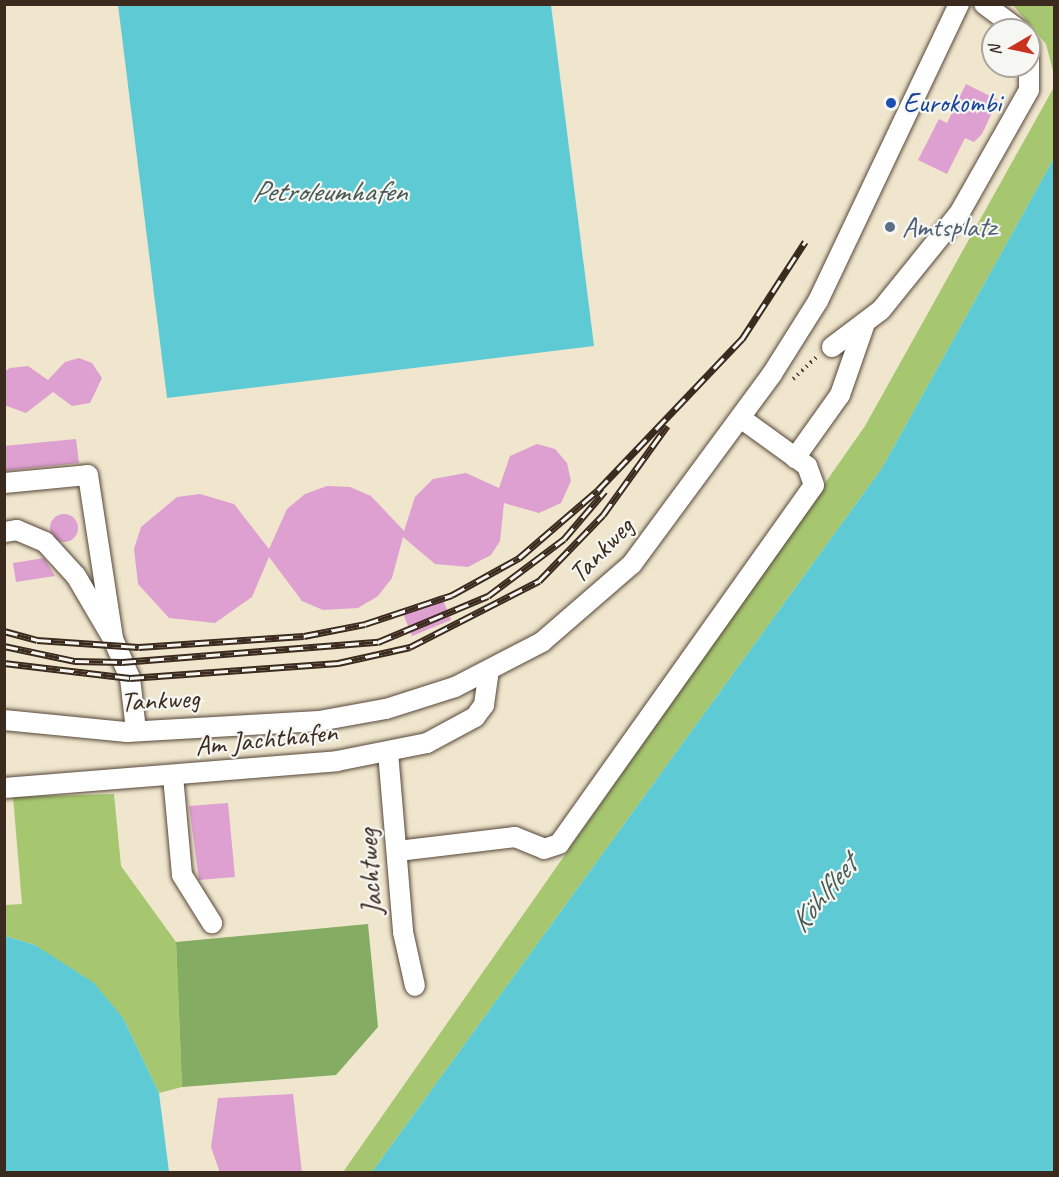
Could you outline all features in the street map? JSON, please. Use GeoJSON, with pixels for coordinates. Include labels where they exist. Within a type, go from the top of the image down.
{"type":"FeatureCollection","features":[{"type":"Feature","properties":{"kind":"street","name":"Tankweg"},"geometry":{"type":"LineString","coordinates":[[4,720],[136,731],[319,721],[386,709],[489,671],[542,642],[632,564],[742,419],[818,301],[959,4]]}},
{"type":"Feature","properties":{"kind":"street"},"geometry":{"type":"LineString","coordinates":[[984,4],[1003,18]]}},
{"type":"Feature","properties":{"kind":"street"},"geometry":{"type":"LineString","coordinates":[[832,347],[864,327],[960,212],[1027,96],[1032,78]]}},
{"type":"Feature","properties":{"kind":"street"},"geometry":{"type":"LineString","coordinates":[[795,458],[840,395],[864,327]]}},
{"type":"Feature","properties":{"kind":"street"},"geometry":{"type":"LineString","coordinates":[[398,851],[515,837],[544,849],[559,844],[809,494],[813,477],[795,458],[742,419]]}},
{"type":"Feature","properties":{"kind":"street"},"geometry":{"type":"LineString","coordinates":[[4,483],[88,475],[113,639]]}},
{"type":"Feature","properties":{"kind":"street"},"geometry":{"type":"LineString","coordinates":[[4,532],[17,530],[45,542],[76,576],[113,639],[130,678],[136,731]]}},
{"type":"Feature","properties":{"kind":"street","name":"Am Jachthafen"},"geometry":{"type":"LineString","coordinates":[[4,788],[173,776],[388,752],[436,739],[467,724],[484,705],[489,671]]}},
{"type":"Feature","properties":{"kind":"street","name":"Jachtweg"},"geometry":{"type":"LineString","coordinates":[[388,752],[403,932],[415,986]]}},
{"type":"Feature","properties":{"kind":"street"},"geometry":{"type":"LineString","coordinates":[[173,776],[182,875],[212,923]]}},
{"type":"Feature","properties":{"kind":"green space"},"geometry":{"type":"Polygon","coordinates":[[[1013,5],[1054,5],[1054,75],[1046,44],[1041,38],[1041,18],[1024,18],[1013,5]]]}},
{"type":"Feature","properties":{"kind":"green space"},"geometry":{"type":"Polygon","coordinates":[[[1054,87],[1054,158],[882,468],[372,1172],[343,1172],[865,426],[1054,87]]]}},
{"type":"Feature","properties":{"kind":"green space"},"geometry":{"type":"Polygon","coordinates":[[[114,794],[121,866],[176,942],[182,1087],[159,1093],[123,1018],[35,945],[5,936],[5,905],[22,904],[13,797],[114,794]]]}},
{"type":"Feature","properties":{"kind":"green space"},"geometry":{"type":"Polygon","coordinates":[[[368,924],[378,1027],[336,1075],[182,1087],[176,942],[368,924]]]}},
{"type":"Feature","properties":{"kind":"water","name":"Petroleumhafen"},"geometry":{"type":"Polygon","coordinates":[[[118,5],[551,5],[594,346],[167,398],[118,5]]]}},
{"type":"Feature","properties":{"kind":"water","name":"Köhlfleet"},"geometry":{"type":"Polygon","coordinates":[[[1054,158],[1054,1172],[372,1172],[882,468],[1054,158]]]}},
{"type":"Feature","properties":{"kind":"water"},"geometry":{"type":"Polygon","coordinates":[[[5,936],[35,945],[94,983],[123,1018],[159,1093],[169,1172],[5,1172],[5,936]]]}},
{"type":"Feature","properties":{"kind":"building"},"geometry":{"type":"Polygon","coordinates":[[[966,84],[998,100],[982,134],[974,142],[965,138],[947,174],[918,160],[939,119],[947,123],[966,84]]]}},
{"type":"Feature","properties":{"kind":"building"},"geometry":{"type":"Polygon","coordinates":[[[79,358],[92,363],[102,378],[90,403],[72,406],[53,392],[26,413],[4,405],[4,372],[10,368],[28,366],[48,380],[65,362],[79,358]]]}},
{"type":"Feature","properties":{"kind":"building"},"geometry":{"type":"Polygon","coordinates":[[[76,439],[79,463],[4,471],[4,446],[76,439]]]}},
{"type":"Feature","properties":{"kind":"building"},"geometry":{"type":"Polygon","coordinates":[[[537,444],[555,449],[567,463],[571,481],[561,503],[539,513],[504,503],[500,541],[491,555],[468,567],[435,564],[403,537],[392,578],[378,596],[358,608],[323,610],[302,601],[269,557],[252,597],[215,623],[169,618],[138,584],[134,549],[141,527],[177,497],[200,494],[234,504],[269,549],[287,509],[305,494],[327,486],[350,487],[371,496],[404,531],[415,497],[433,479],[466,473],[499,488],[510,456],[537,444]]]}},
{"type":"Feature","properties":{"kind":"building"},"geometry":{"type":"Polygon","coordinates":[[[64,514],[74,518],[78,528],[74,538],[64,542],[54,538],[50,528],[54,518],[64,514]]]}},
{"type":"Feature","properties":{"kind":"building"},"geometry":{"type":"Polygon","coordinates":[[[44,558],[55,576],[16,582],[13,563],[44,558]]]}},
{"type":"Feature","properties":{"kind":"building"},"geometry":{"type":"Polygon","coordinates":[[[441,595],[451,620],[412,636],[402,611],[441,595]]]}},
{"type":"Feature","properties":{"kind":"building"},"geometry":{"type":"Polygon","coordinates":[[[228,803],[235,877],[199,880],[189,806],[228,803]]]}},
{"type":"Feature","properties":{"kind":"building"},"geometry":{"type":"Polygon","coordinates":[[[293,1094],[302,1173],[220,1173],[211,1147],[218,1098],[293,1094]]]}},
{"type":"Feature","properties":{"kind":"railway"},"geometry":{"type":"LineString","coordinates":[[4,631],[37,640],[139,647],[304,636],[365,624],[452,595],[519,558],[598,490],[742,339],[805,242]]}},
{"type":"Feature","properties":{"kind":"railway"},"geometry":{"type":"LineString","coordinates":[[4,663],[130,678],[338,663],[410,647],[539,581],[603,515],[667,426]]}},
{"type":"Feature","properties":{"kind":"railway"},"geometry":{"type":"LineString","coordinates":[[4,646],[75,661],[122,662],[378,642],[488,596],[564,539],[605,491]]}},
{"type":"Feature","properties":{"kind":"place","name":"Eurokombi"},"geometry":{"type":"Point","coordinates":[891,103]}},
{"type":"Feature","properties":{"kind":"place","name":"Amtsplatz"},"geometry":{"type":"Point","coordinates":[890,227]}}]}
